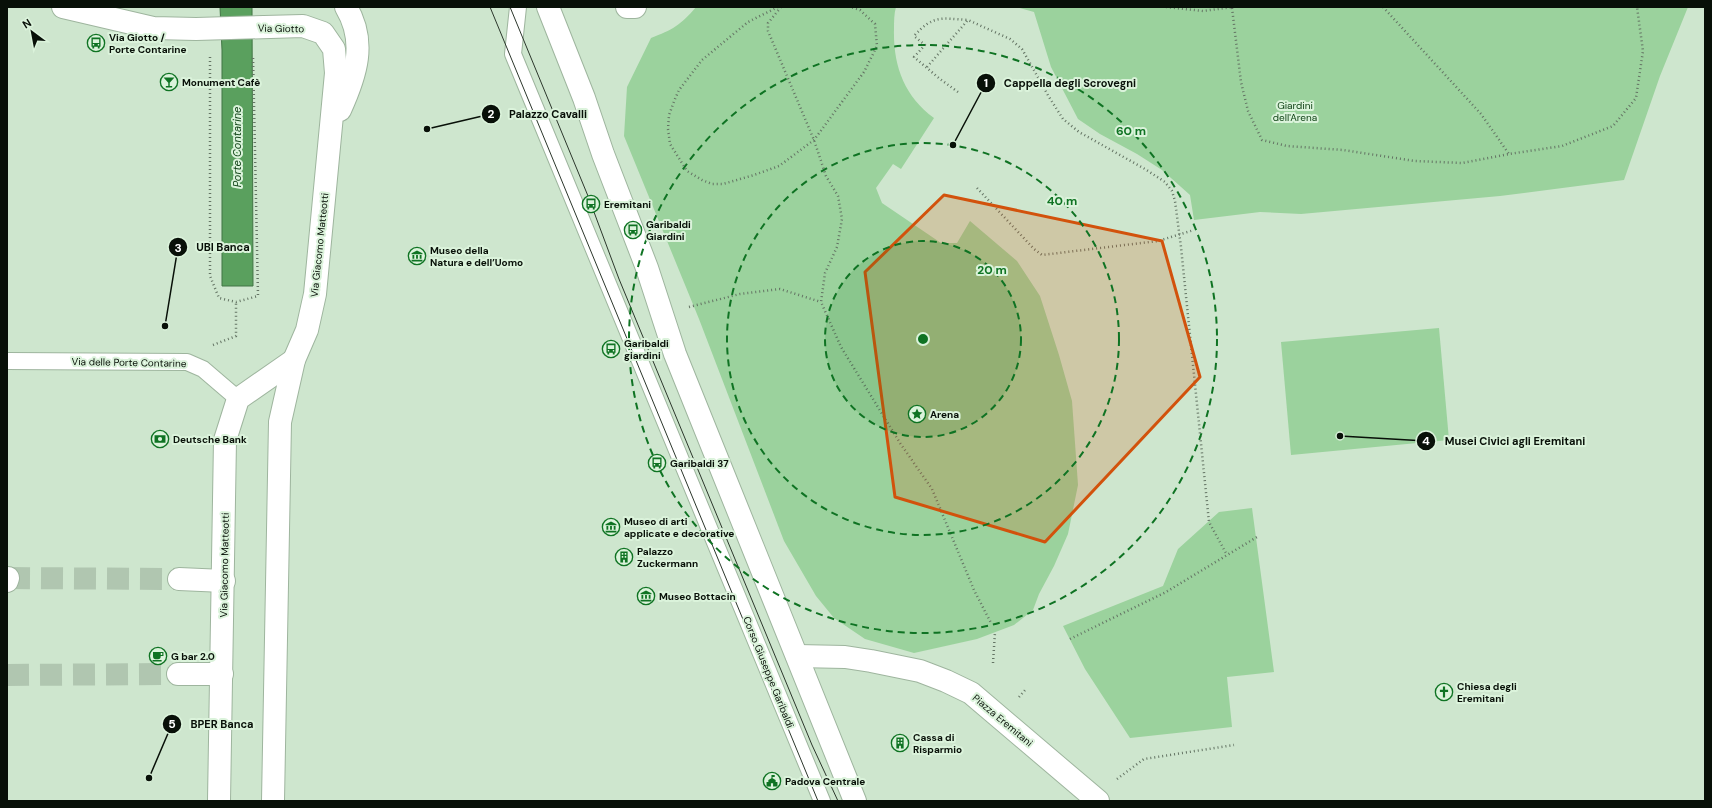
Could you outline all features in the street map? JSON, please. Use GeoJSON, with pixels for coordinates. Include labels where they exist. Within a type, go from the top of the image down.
{"type":"FeatureCollection","features":[{"type":"Feature","properties":{"kind":"street","name":"Via Giotto"},"geometry":{"type":"LineString","coordinates":[[63,7],[153,28],[204,29],[303,26],[323,33],[334,49],[336,73],[331,127]]}},
{"type":"Feature","properties":{"kind":"street"},"geometry":{"type":"LineString","coordinates":[[331,127],[346,97],[356,66],[359,42],[352,17],[346,7]]}},
{"type":"Feature","properties":{"kind":"street"},"geometry":{"type":"LineString","coordinates":[[548,7],[584,98],[603,154],[647,268],[675,354],[855,801]]}},
{"type":"Feature","properties":{"kind":"street"},"geometry":{"type":"LineString","coordinates":[[627,7],[635,7]]}},
{"type":"Feature","properties":{"kind":"street","name":"Via Giacomo Matteotti"},"geometry":{"type":"LineString","coordinates":[[273,801],[280,422],[294,360],[307,330],[315,294],[331,127]]}},
{"type":"Feature","properties":{"kind":"street"},"geometry":{"type":"LineString","coordinates":[[238,399],[294,360]]}},
{"type":"Feature","properties":{"kind":"street","name":"Via Giacomo Matteotti"},"geometry":{"type":"LineString","coordinates":[[219,801],[224,581],[225,440],[238,399]]}},
{"type":"Feature","properties":{"kind":"street"},"geometry":{"type":"LineString","coordinates":[[179,579],[224,581]]}},
{"type":"Feature","properties":{"kind":"street","name":"Piazza Eremitani"},"geometry":{"type":"LineString","coordinates":[[797,656],[845,657],[858,659],[920,671],[946,681],[971,694],[1089,798]]}},
{"type":"Feature","properties":{"kind":"street"},"geometry":{"type":"LineString","coordinates":[[178,674],[222,674]]}},
{"type":"Feature","properties":{"kind":"lane","name":"Corso Giuseppe Garibaldi"},"geometry":{"type":"LineString","coordinates":[[518,7],[513,54],[822,801]]}},
{"type":"Feature","properties":{"kind":"lane","name":"Via delle Porte Contarine"},"geometry":{"type":"LineString","coordinates":[[7,361],[187,362],[203,369],[238,399]]}},
{"type":"Feature","properties":{"kind":"path"},"geometry":{"type":"LineString","coordinates":[[779,7],[768,23],[768,31],[814,140],[826,176],[838,196],[842,220],[837,246],[825,274],[821,302],[841,347],[900,443],[932,489],[974,590],[991,623]]}},
{"type":"Feature","properties":{"kind":"path"},"geometry":{"type":"LineString","coordinates":[[779,7],[748,22],[702,60],[679,90],[669,115],[668,129],[670,144],[687,171],[702,180],[712,184],[722,184],[779,166],[814,140],[864,72],[877,46],[875,24],[860,10],[851,7]]}},
{"type":"Feature","properties":{"kind":"path"},"geometry":{"type":"LineString","coordinates":[[1166,7],[1203,11],[1232,7],[1241,82],[1248,111],[1262,140],[1287,146],[1343,150],[1415,160],[1462,164],[1509,154],[1562,146],[1613,126],[1636,98],[1643,51],[1637,7]]}},
{"type":"Feature","properties":{"kind":"path"},"geometry":{"type":"LineString","coordinates":[[1384,7],[1481,114],[1509,154]]}},
{"type":"Feature","properties":{"kind":"path"},"geometry":{"type":"LineString","coordinates":[[958,92],[914,57],[925,45],[914,36],[924,25],[939,18],[968,20],[1010,39],[1022,49],[1063,119],[1079,132],[1146,169],[1165,182],[1172,191],[1175,201],[1179,235],[1209,522],[1226,555]]}},
{"type":"Feature","properties":{"kind":"path"},"geometry":{"type":"LineString","coordinates":[[926,67],[968,20]]}},
{"type":"Feature","properties":{"kind":"path"},"geometry":{"type":"LineString","coordinates":[[210,53],[210,276],[219,298],[236,302],[258,296],[253,52]]}},
{"type":"Feature","properties":{"kind":"path"},"geometry":{"type":"LineString","coordinates":[[977,188],[1034,249],[1042,255],[1158,242],[1194,230]]}},
{"type":"Feature","properties":{"kind":"path"},"geometry":{"type":"LineString","coordinates":[[686,308],[740,294],[780,289],[821,302]]}},
{"type":"Feature","properties":{"kind":"path"},"geometry":{"type":"LineString","coordinates":[[208,344],[214,345],[236,336],[236,302]]}},
{"type":"Feature","properties":{"kind":"path"},"geometry":{"type":"LineString","coordinates":[[1070,639],[1166,592],[1257,537]]}},
{"type":"Feature","properties":{"kind":"path"},"geometry":{"type":"LineString","coordinates":[[994,663],[995,632]]}},
{"type":"Feature","properties":{"kind":"path"},"geometry":{"type":"LineString","coordinates":[[1089,798],[1144,759],[1234,745]]}},
{"type":"Feature","properties":{"kind":"highlighted area"},"geometry":{"type":"Polygon","coordinates":[[[944,195],[1162,241],[1200,377],[1045,542],[895,497],[865,272],[944,195]]]}},
{"type":"Feature","properties":{"kind":"green space"},"geometry":{"type":"Polygon","coordinates":[[[696,7],[896,7],[894,20],[894,42],[898,67],[902,79],[915,100],[934,118],[901,169],[893,164],[876,188],[882,203],[941,243],[957,243],[970,221],[1017,261],[1040,296],[1072,401],[1078,485],[1068,534],[1054,566],[1039,594],[1033,610],[1014,625],[977,639],[914,653],[865,639],[834,618],[816,596],[784,541],[699,319],[624,136],[627,87],[651,38],[676,26],[696,7]]]}},
{"type":"Feature","properties":{"kind":"green space","name":"Giardini dell'Arena"},"geometry":{"type":"Polygon","coordinates":[[[1016,7],[1688,7],[1660,76],[1624,180],[1500,196],[1301,214],[1260,212],[1194,220],[1190,195],[1162,170],[1137,154],[1100,134],[1078,119],[1051,67],[1034,12],[1016,7]]]}},
{"type":"Feature","properties":{"kind":"green space"},"geometry":{"type":"Polygon","coordinates":[[[1439,328],[1449,440],[1291,455],[1281,342],[1439,328]]]}},
{"type":"Feature","properties":{"kind":"green space"},"geometry":{"type":"Polygon","coordinates":[[[1252,508],[1274,672],[1227,677],[1232,727],[1130,738],[1085,669],[1063,626],[1163,586],[1178,549],[1219,512],[1252,508]]]}},
{"type":"Feature","properties":{"kind":"water","name":"Porte Contarine"},"geometry":{"type":"Polygon","coordinates":[[[220,7],[252,7],[253,286],[222,286],[222,50],[220,7]]]}},
{"type":"Feature","properties":{"kind":"tunnel"},"geometry":{"type":"LineString","coordinates":[[8,578],[179,579]]}},
{"type":"Feature","properties":{"kind":"tunnel"},"geometry":{"type":"LineString","coordinates":[[7,675],[178,674]]}},
{"type":"Feature","properties":{"kind":"tram line"},"geometry":{"type":"LineString","coordinates":[[490,7],[818,801]]}},
{"type":"Feature","properties":{"kind":"tram line"},"geometry":{"type":"LineString","coordinates":[[510,7],[588,196],[619,279],[812,745],[838,801]]}},
{"type":"Feature","properties":{"kind":"place","name":"Via Giotto / Porte Contarine"},"geometry":{"type":"Point","coordinates":[96,43]}},
{"type":"Feature","properties":{"kind":"place","name":"Monument Cafè"},"geometry":{"type":"Point","coordinates":[169,82]}},
{"type":"Feature","properties":{"kind":"place","name":"Palazzo Cavalli"},"geometry":{"type":"Point","coordinates":[427,129]}},
{"type":"Feature","properties":{"kind":"place","name":"Cappella degli Scrovegni"},"geometry":{"type":"Point","coordinates":[953,145]}},
{"type":"Feature","properties":{"kind":"place","name":"Eremitani"},"geometry":{"type":"Point","coordinates":[591,204]}},
{"type":"Feature","properties":{"kind":"place","name":"Garibaldi Giardini"},"geometry":{"type":"Point","coordinates":[633,230]}},
{"type":"Feature","properties":{"kind":"place","name":"Museo della Natura e dell’Uomo"},"geometry":{"type":"Point","coordinates":[417,256]}},
{"type":"Feature","properties":{"kind":"place","name":"UBI Banca"},"geometry":{"type":"Point","coordinates":[165,326]}},
{"type":"Feature","properties":{"kind":"place","name":"Garibaldi giardini"},"geometry":{"type":"Point","coordinates":[611,349]}},
{"type":"Feature","properties":{"kind":"place","name":"Arena"},"geometry":{"type":"Point","coordinates":[917,414]}},
{"type":"Feature","properties":{"kind":"place","name":"Musei Civici agli Eremitani"},"geometry":{"type":"Point","coordinates":[1340,436]}},
{"type":"Feature","properties":{"kind":"place","name":"Deutsche Bank"},"geometry":{"type":"Point","coordinates":[160,439]}},
{"type":"Feature","properties":{"kind":"place","name":"Garibaldi 37"},"geometry":{"type":"Point","coordinates":[657,463]}},
{"type":"Feature","properties":{"kind":"place","name":"Museo di arti applicate e decorative"},"geometry":{"type":"Point","coordinates":[611,527]}},
{"type":"Feature","properties":{"kind":"place","name":"Palazzo Zuckermann"},"geometry":{"type":"Point","coordinates":[624,557]}},
{"type":"Feature","properties":{"kind":"place","name":"Museo Bottacin"},"geometry":{"type":"Point","coordinates":[646,596]}},
{"type":"Feature","properties":{"kind":"place","name":"G bar 2.0"},"geometry":{"type":"Point","coordinates":[158,656]}},
{"type":"Feature","properties":{"kind":"place","name":"Chiesa degli Eremitani"},"geometry":{"type":"Point","coordinates":[1444,692]}},
{"type":"Feature","properties":{"kind":"place","name":"Cassa di Risparmio"},"geometry":{"type":"Point","coordinates":[900,743]}},
{"type":"Feature","properties":{"kind":"place","name":"BPER Banca"},"geometry":{"type":"Point","coordinates":[149,778]}},
{"type":"Feature","properties":{"kind":"place","name":"Padova Centrale"},"geometry":{"type":"Point","coordinates":[772,781]}}]}
